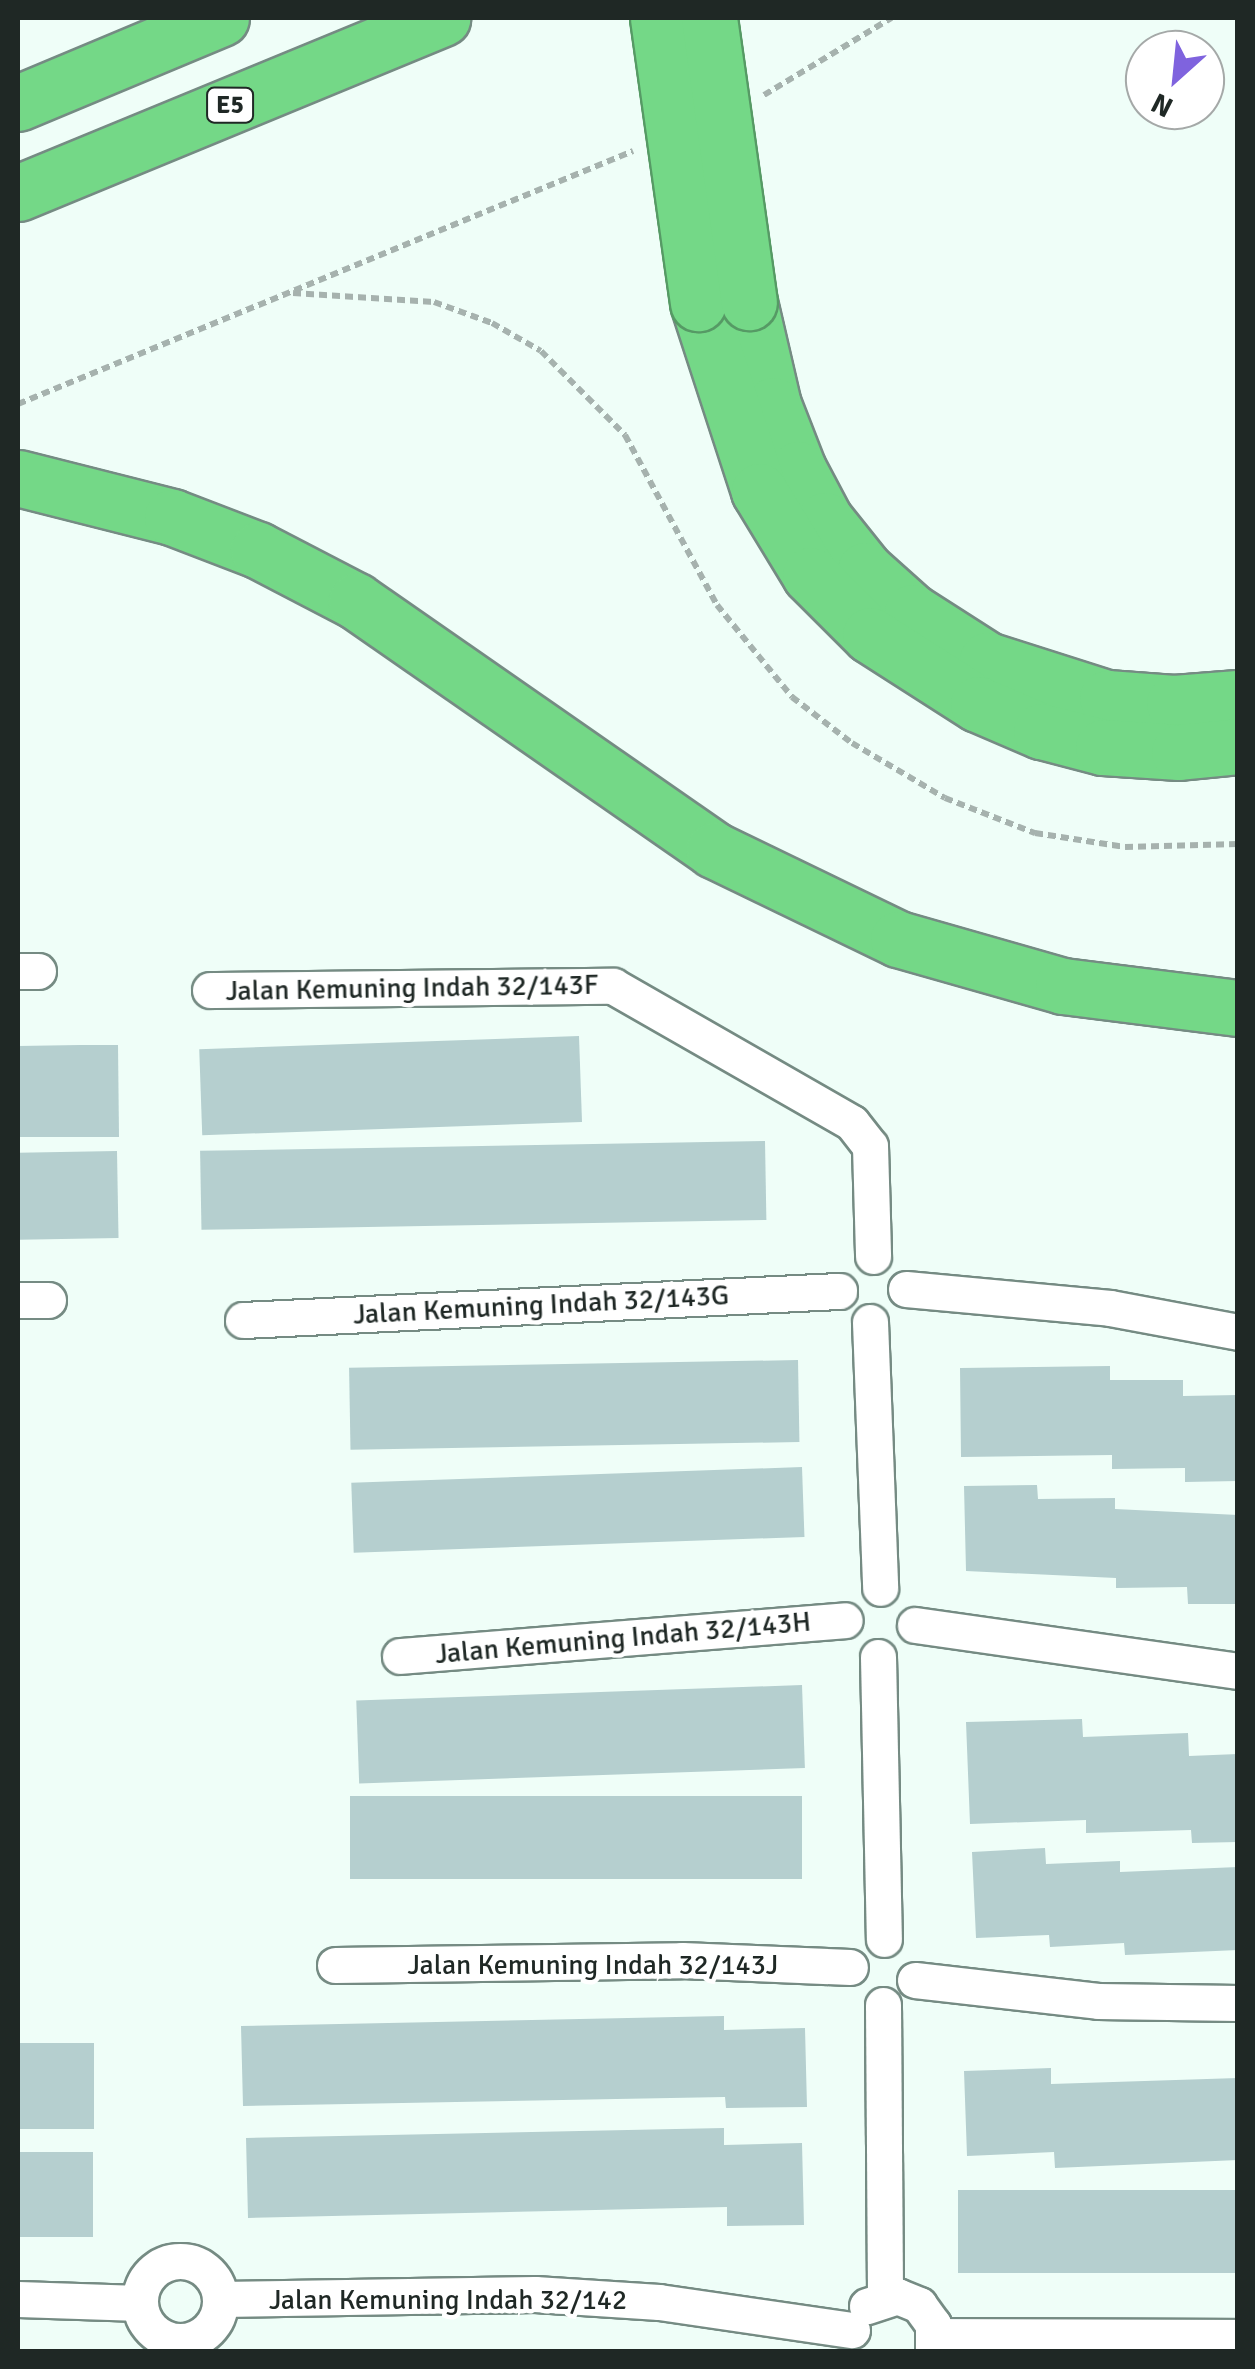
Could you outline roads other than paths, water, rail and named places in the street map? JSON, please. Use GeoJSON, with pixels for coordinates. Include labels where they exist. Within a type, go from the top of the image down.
{"type":"FeatureCollection","features":[{"type":"Feature","properties":{"kind":"highway"},"geometry":{"type":"LineString","coordinates":[[18,103],[221,18]]}},
{"type":"Feature","properties":{"kind":"highway","name":"E5"},"geometry":{"type":"LineString","coordinates":[[18,193],[442,18]]}},
{"type":"Feature","properties":{"kind":"highway"},"geometry":{"type":"LineString","coordinates":[[658,18],[724,302],[759,491],[810,575],[870,635],[978,704],[1040,731],[1104,747],[1179,752],[1238,746]]}},
{"type":"Feature","properties":{"kind":"highway"},"geometry":{"type":"LineString","coordinates":[[709,18],[724,302],[773,405],[798,469],[825,520],[865,570],[912,612],[987,660],[1107,698],[1174,704],[1238,698]]}},
{"type":"Feature","properties":{"kind":"highway"},"geometry":{"type":"LineString","coordinates":[[18,478],[172,516],[258,550],[340,592],[714,850],[898,939],[1063,986],[1238,1008]]}},
{"type":"Feature","properties":{"kind":"street","name":"Jalan Kemuning Indah 32/143F"},"geometry":{"type":"LineString","coordinates":[[210,990],[613,986],[852,1123],[870,1146],[873,1256]]}},
{"type":"Feature","properties":{"kind":"street"},"geometry":{"type":"LineString","coordinates":[[873,1256],[899,1270],[906,1288],[899,1310],[870,1322],[852,1316],[839,1291],[852,1262],[873,1256]]}},
{"type":"Feature","properties":{"kind":"street"},"geometry":{"type":"LineString","coordinates":[[906,1288],[1110,1308],[1238,1332]]}},
{"type":"Feature","properties":{"kind":"street","name":"Jalan Kemuning Indah 32/143G"},"geometry":{"type":"LineString","coordinates":[[243,1320],[839,1291]]}},
{"type":"Feature","properties":{"kind":"street"},"geometry":{"type":"LineString","coordinates":[[870,1322],[880,1588]]}},
{"type":"Feature","properties":{"kind":"street"},"geometry":{"type":"LineString","coordinates":[[880,1588],[909,1604],[915,1625],[907,1645],[878,1658],[858,1650],[845,1620],[860,1594],[880,1588]]}},
{"type":"Feature","properties":{"kind":"street","name":"Jalan Kemuning Indah 32/143H"},"geometry":{"type":"LineString","coordinates":[[400,1656],[845,1620]]}},
{"type":"Feature","properties":{"kind":"street"},"geometry":{"type":"LineString","coordinates":[[915,1625],[1238,1671]]}},
{"type":"Feature","properties":{"kind":"street"},"geometry":{"type":"LineString","coordinates":[[878,1658],[884,1939]]}},
{"type":"Feature","properties":{"kind":"street"},"geometry":{"type":"LineString","coordinates":[[884,1939],[909,1952],[915,1980],[904,1998],[883,2005],[857,1994],[850,1967],[862,1947],[884,1939]]}},
{"type":"Feature","properties":{"kind":"street","name":"Jalan Kemuning Indah 32/143J"},"geometry":{"type":"LineString","coordinates":[[335,1965],[682,1960],[850,1967]]}},
{"type":"Feature","properties":{"kind":"street"},"geometry":{"type":"LineString","coordinates":[[915,1980],[1098,2002],[1238,2003]]}},
{"type":"Feature","properties":{"kind":"street"},"geometry":{"type":"LineString","coordinates":[[883,2005],[885,2297]]}},
{"type":"Feature","properties":{"kind":"street"},"geometry":{"type":"LineString","coordinates":[[18,2299],[147,2328],[174,2341],[212,2327],[202,2267],[178,2261],[155,2270],[147,2328]]}},
{"type":"Feature","properties":{"kind":"street","name":"Jalan Kemuning Indah 32/142"},"geometry":{"type":"LineString","coordinates":[[212,2327],[535,2294],[660,2302],[854,2341]]}},
{"type":"Feature","properties":{"kind":"street"},"geometry":{"type":"LineString","coordinates":[[854,2341],[864,2308],[885,2297],[919,2305],[934,2344],[1238,2338]]}}]}
